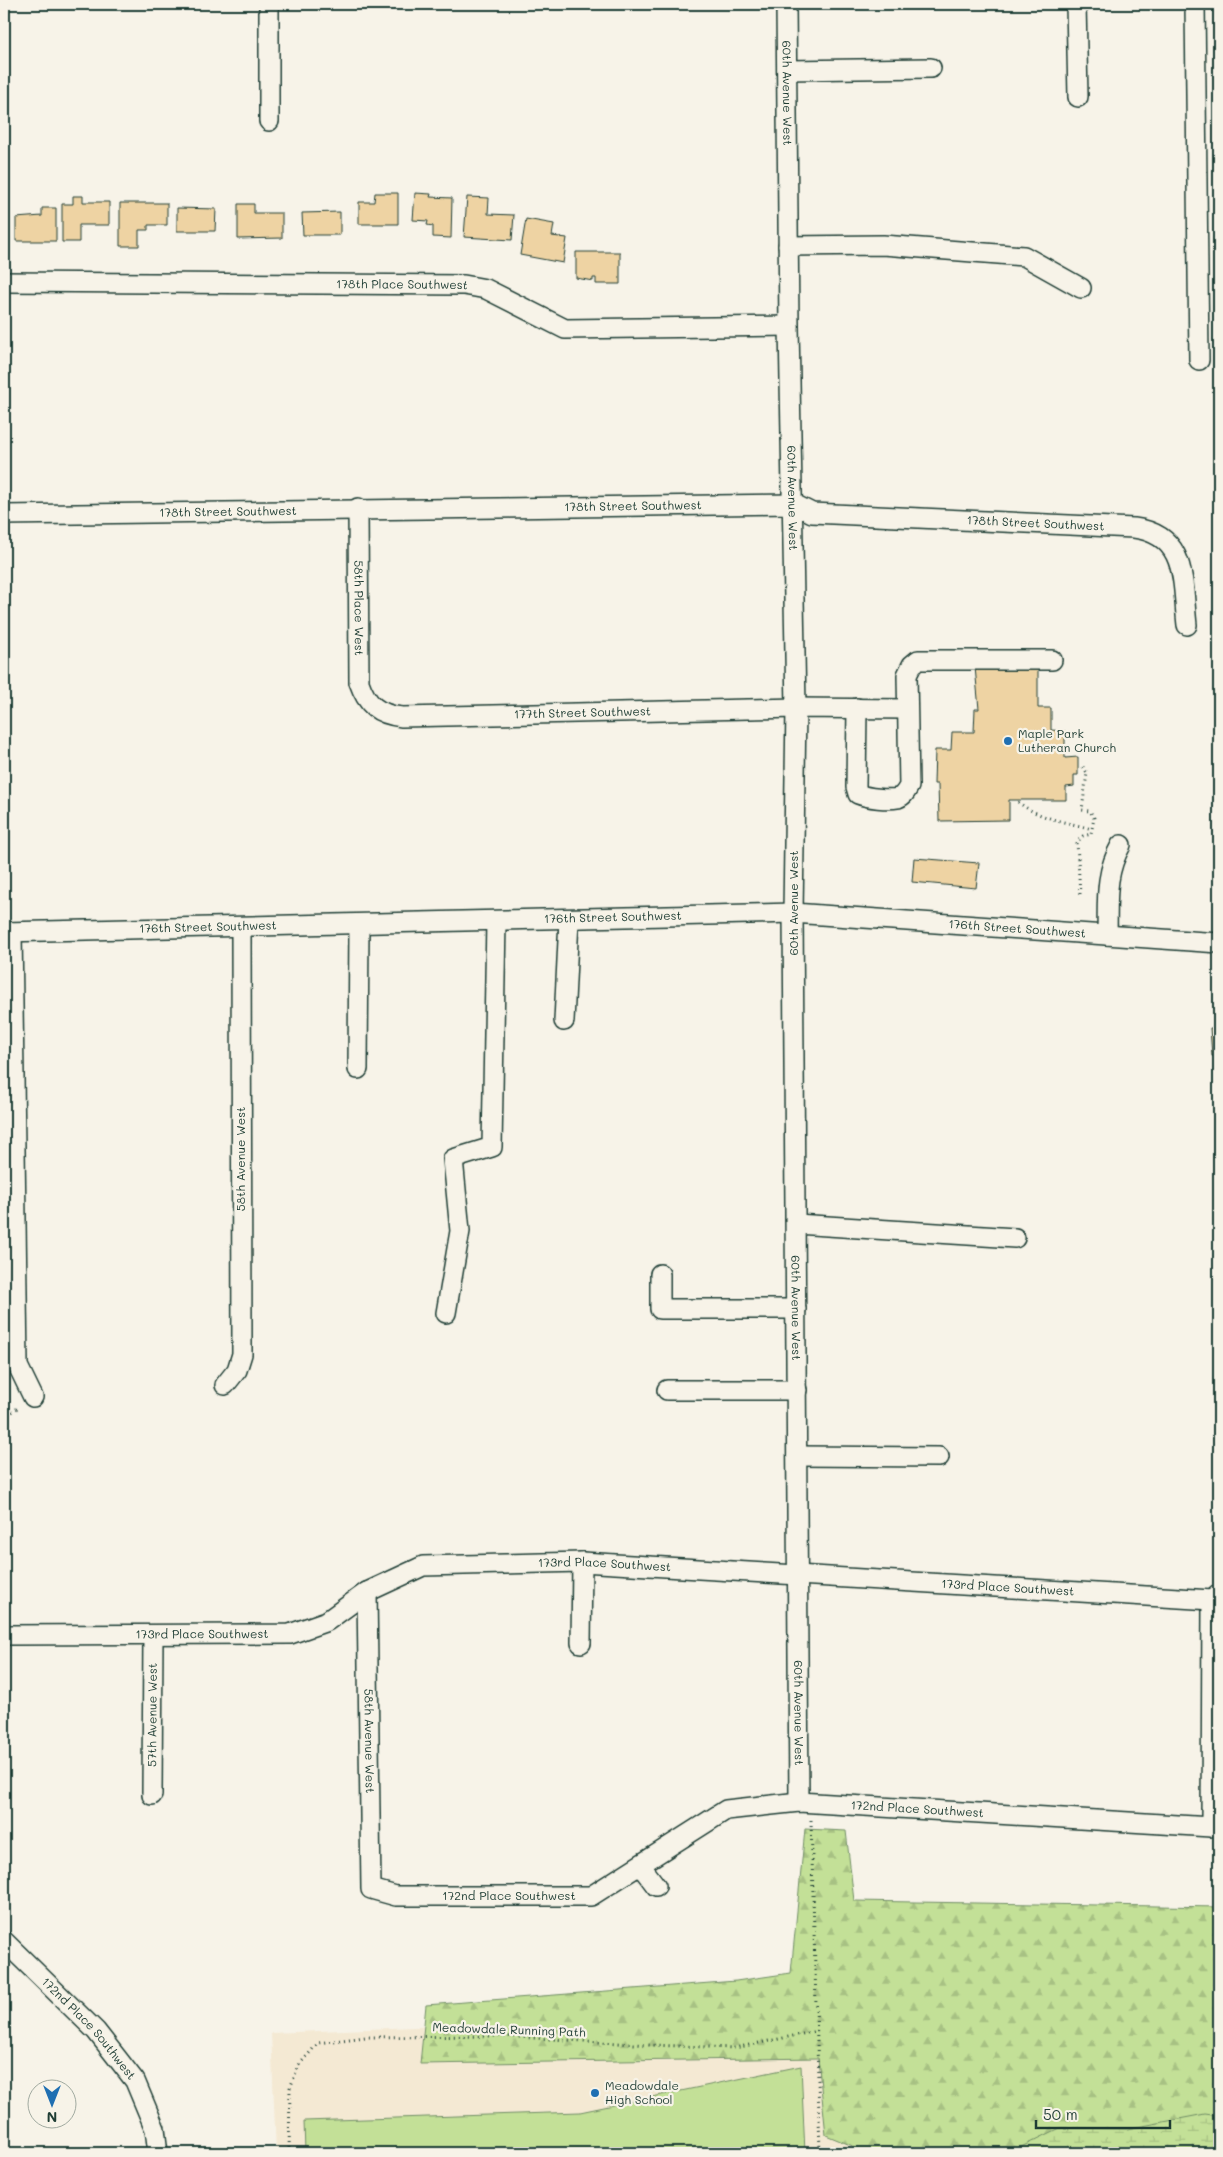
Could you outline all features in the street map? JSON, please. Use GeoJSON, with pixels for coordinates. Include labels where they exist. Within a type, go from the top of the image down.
{"type":"FeatureCollection","features":[{"type":"Feature","properties":{"kind":"street"},"geometry":{"type":"LineString","coordinates":[[269,4],[269,121]]}},
{"type":"Feature","properties":{"kind":"street","name":"60th Avenue West"},"geometry":{"type":"LineString","coordinates":[[786,4],[789,326],[794,504],[796,708],[794,913],[796,1309],[798,1574],[803,1802]]}},
{"type":"Feature","properties":{"kind":"street"},"geometry":{"type":"LineString","coordinates":[[1076,4],[1078,97]]}},
{"type":"Feature","properties":{"kind":"street"},"geometry":{"type":"LineString","coordinates":[[1195,4],[1199,360]]}},
{"type":"Feature","properties":{"kind":"street"},"geometry":{"type":"LineString","coordinates":[[787,70],[932,68]]}},
{"type":"Feature","properties":{"kind":"street"},"geometry":{"type":"LineString","coordinates":[[788,246],[883,245],[1024,256],[1081,288]]}},
{"type":"Feature","properties":{"kind":"street","name":"178th Place Southwest"},"geometry":{"type":"LineString","coordinates":[[4,282],[464,285],[486,288],[565,329],[789,326]]}},
{"type":"Feature","properties":{"kind":"street","name":"178th Street Southwest"},"geometry":{"type":"LineString","coordinates":[[4,515],[358,508],[794,504],[812,513],[1149,530],[1163,536],[1177,557],[1181,569],[1187,625]]}},
{"type":"Feature","properties":{"kind":"street","name":"58th Place West"},"geometry":{"type":"LineString","coordinates":[[358,508],[359,682],[370,705]]}},
{"type":"Feature","properties":{"kind":"street"},"geometry":{"type":"LineString","coordinates":[[857,708],[856,787],[858,794],[899,798],[909,786],[906,675],[912,665],[918,660],[1052,660]]}},
{"type":"Feature","properties":{"kind":"street","name":"177th Street Southwest"},"geometry":{"type":"LineString","coordinates":[[370,705],[377,711],[402,717],[796,708],[906,709]]}},
{"type":"Feature","properties":{"kind":"street"},"geometry":{"type":"LineString","coordinates":[[1107,935],[1108,878],[1112,861],[1121,845]]}},
{"type":"Feature","properties":{"kind":"street","name":"176th Street Southwest"},"geometry":{"type":"LineString","coordinates":[[8,932],[241,928],[794,913],[1219,943]]}},
{"type":"Feature","properties":{"kind":"street"},"geometry":{"type":"LineString","coordinates":[[564,1021],[569,920]]}},
{"type":"Feature","properties":{"kind":"street"},"geometry":{"type":"LineString","coordinates":[[446,1313],[460,1231],[453,1159],[492,1146],[496,921]]}},
{"type":"Feature","properties":{"kind":"street"},"geometry":{"type":"LineString","coordinates":[[358,1069],[359,925]]}},
{"type":"Feature","properties":{"kind":"street","name":"58th Avenue West"},"geometry":{"type":"LineString","coordinates":[[225,1385],[237,1370],[242,1354],[241,928]]}},
{"type":"Feature","properties":{"kind":"street"},"geometry":{"type":"LineString","coordinates":[[8,932],[18,1366],[33,1397]]}},
{"type":"Feature","properties":{"kind":"street"},"geometry":{"type":"LineString","coordinates":[[796,1224],[1015,1238]]}},
{"type":"Feature","properties":{"kind":"street"},"geometry":{"type":"LineString","coordinates":[[660,1274],[660,1309],[796,1309]]}},
{"type":"Feature","properties":{"kind":"street"},"geometry":{"type":"LineString","coordinates":[[667,1390],[797,1390]]}},
{"type":"Feature","properties":{"kind":"street"},"geometry":{"type":"LineString","coordinates":[[797,1456],[939,1457]]}},
{"type":"Feature","properties":{"kind":"street"},"geometry":{"type":"LineString","coordinates":[[581,1643],[582,1562]]}},
{"type":"Feature","properties":{"kind":"street","name":"173rd Place Southwest"},"geometry":{"type":"LineString","coordinates":[[4,1634],[290,1634],[327,1621],[367,1592],[424,1566],[582,1562],[1216,1597]]}},
{"type":"Feature","properties":{"kind":"street","name":"58th Avenue West"},"geometry":{"type":"LineString","coordinates":[[367,1592],[371,1889]]}},
{"type":"Feature","properties":{"kind":"street","name":"172nd Place Southwest"},"geometry":{"type":"LineString","coordinates":[[371,1889],[396,1896],[591,1896],[641,1866],[679,1839],[726,1810],[803,1802],[1211,1826],[1216,1597]]}},
{"type":"Feature","properties":{"kind":"street","name":"57th Avenue West"},"geometry":{"type":"LineString","coordinates":[[152,1795],[153,1635]]}},
{"type":"Feature","properties":{"kind":"street"},"geometry":{"type":"LineString","coordinates":[[641,1866],[656,1886]]}},
{"type":"Feature","properties":{"kind":"street","name":"172nd Place Southwest"},"geometry":{"type":"LineString","coordinates":[[4,1941],[96,2031],[135,2081],[155,2129],[158,2153]]}},
{"type":"Feature","properties":{"kind":"path"},"geometry":{"type":"LineString","coordinates":[[1080,894],[1077,842],[1083,836],[1092,834],[1094,818],[1090,812],[1082,810],[1087,773],[1081,764]]}},
{"type":"Feature","properties":{"kind":"path"},"geometry":{"type":"LineString","coordinates":[[1018,802],[1029,811],[1037,814],[1092,829]]}},
{"type":"Feature","properties":{"kind":"path"},"geometry":{"type":"LineString","coordinates":[[803,1802],[813,1829],[820,2153]]}},
{"type":"Feature","properties":{"kind":"path","name":"Meadowdale Running Path"},"geometry":{"type":"LineString","coordinates":[[289,2153],[290,2088],[299,2065],[318,2043],[365,2037],[501,2036],[735,2048],[817,2031]]}},
{"type":"Feature","properties":{"kind":"shaded area","name":"Meadowdale High School"},"geometry":{"type":"Polygon","coordinates":[[[821,2010],[985,2153],[276,2153],[271,2033],[821,2010]]]}},
{"type":"Feature","properties":{"kind":"green space"},"geometry":{"type":"Polygon","coordinates":[[[805,1829],[846,1831],[854,1901],[1219,1907],[1219,2153],[862,2153],[860,2149],[826,2135],[818,2058],[420,2064],[426,2005],[736,1981],[791,1973],[805,1829]]]}},
{"type":"Feature","properties":{"kind":"green space"},"geometry":{"type":"Polygon","coordinates":[[[801,2066],[805,2153],[305,2153],[304,2121],[580,2112],[801,2066]]]}},
{"type":"Feature","properties":{"kind":"green space"},"geometry":{"type":"Polygon","coordinates":[[[1205,2114],[1219,2116],[1219,2153],[1017,2153],[1013,2151],[1060,2128],[1127,2129],[1205,2114]]]}},
{"type":"Feature","properties":{"kind":"building"},"geometry":{"type":"Polygon","coordinates":[[[375,193],[398,193],[398,224],[359,224],[359,202],[374,202],[375,193]]]}},
{"type":"Feature","properties":{"kind":"building"},"geometry":{"type":"Polygon","coordinates":[[[415,193],[431,194],[430,197],[452,198],[451,238],[433,237],[433,226],[427,225],[428,221],[413,220],[415,193]]]}},
{"type":"Feature","properties":{"kind":"building"},"geometry":{"type":"Polygon","coordinates":[[[73,196],[83,196],[83,202],[109,202],[109,225],[79,225],[79,242],[62,242],[62,204],[73,204],[73,196]]]}},
{"type":"Feature","properties":{"kind":"building"},"geometry":{"type":"Polygon","coordinates":[[[467,197],[489,198],[488,214],[514,215],[512,240],[464,237],[467,197]]]}},
{"type":"Feature","properties":{"kind":"building"},"geometry":{"type":"Polygon","coordinates":[[[120,203],[167,203],[167,225],[148,225],[148,230],[139,230],[139,246],[120,246],[120,203]]]}},
{"type":"Feature","properties":{"kind":"building"},"geometry":{"type":"Polygon","coordinates":[[[238,204],[254,204],[254,213],[282,213],[282,238],[238,239],[238,204]]]}},
{"type":"Feature","properties":{"kind":"building"},"geometry":{"type":"Polygon","coordinates":[[[42,208],[56,208],[56,241],[16,241],[16,218],[42,216],[42,208]]]}},
{"type":"Feature","properties":{"kind":"building"},"geometry":{"type":"Polygon","coordinates":[[[177,208],[216,209],[215,231],[177,231],[177,208]]]}},
{"type":"Feature","properties":{"kind":"building"},"geometry":{"type":"Polygon","coordinates":[[[340,212],[340,235],[303,235],[302,213],[340,212]]]}},
{"type":"Feature","properties":{"kind":"building"},"geometry":{"type":"Polygon","coordinates":[[[526,219],[554,224],[552,236],[567,238],[563,263],[520,255],[526,219]]]}},
{"type":"Feature","properties":{"kind":"building"},"geometry":{"type":"Polygon","coordinates":[[[576,252],[620,252],[620,284],[596,284],[596,278],[593,278],[593,281],[576,278],[576,252]]]}},
{"type":"Feature","properties":{"kind":"building","name":"Maple Park Lutheran Church"},"geometry":{"type":"Polygon","coordinates":[[[975,667],[1038,668],[1038,708],[1051,708],[1051,730],[1065,731],[1065,758],[1078,757],[1078,775],[1074,775],[1074,786],[1066,787],[1066,800],[1009,800],[1009,820],[939,821],[938,784],[934,784],[935,750],[951,750],[952,732],[974,732],[975,709],[979,709],[975,667]]]}},
{"type":"Feature","properties":{"kind":"building"},"geometry":{"type":"Polygon","coordinates":[[[914,858],[979,863],[976,888],[912,882],[914,858]]]}},
{"type":"Feature","properties":{"kind":"building"},"geometry":{"type":"Polygon","coordinates":[[[1210,1028],[1219,1028],[1219,1056],[1212,1056],[1210,1028]]]}},
{"type":"Feature","properties":{"kind":"place","name":"Maple Park Lutheran Church"},"geometry":{"type":"Point","coordinates":[1008,741]}},
{"type":"Feature","properties":{"kind":"place","name":"Meadowdale High School"},"geometry":{"type":"Point","coordinates":[595,2093]}}]}
